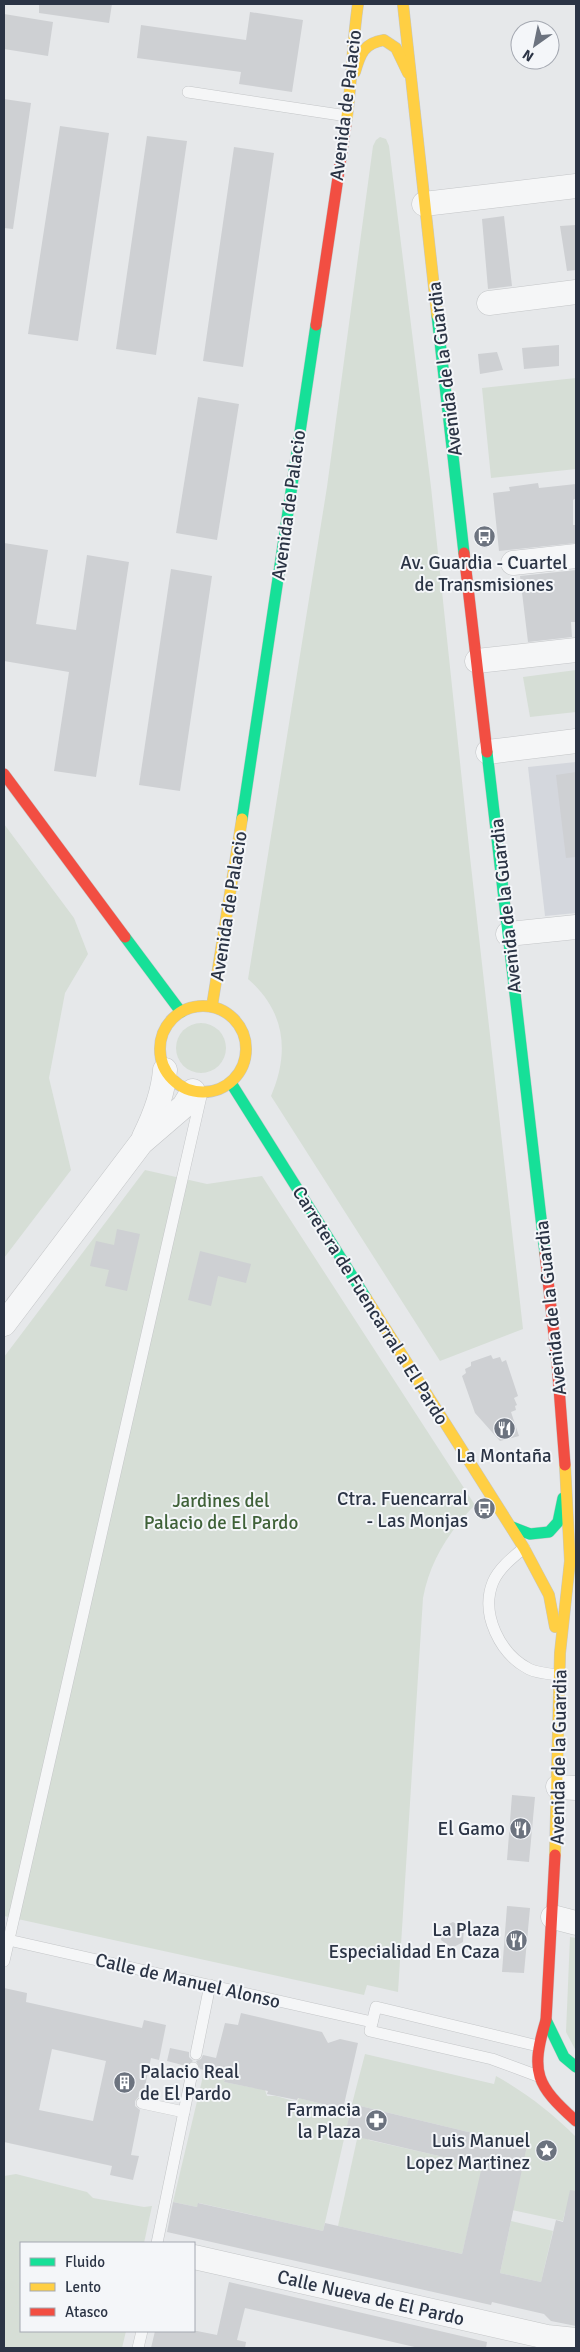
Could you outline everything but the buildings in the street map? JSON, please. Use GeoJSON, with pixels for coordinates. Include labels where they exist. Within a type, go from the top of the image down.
{"type":"FeatureCollection","features":[{"type":"Feature","properties":{"kind":"street","name":"Avenida de Palacio"},"geometry":{"type":"LineString","coordinates":[[212,1006],[347,116],[352,81],[352,42],[358,4]]}},
{"type":"Feature","properties":{"kind":"street","name":"Avenida de la Guardia"},"geometry":{"type":"LineString","coordinates":[[403,4],[424,204],[557,1362],[567,1484],[562,1567],[559,1675],[567,1788],[553,1918],[546,2020],[538,2046],[538,2076]]}},
{"type":"Feature","properties":{"kind":"street","name":"Avenida de la Guardia"},"geometry":{"type":"LineString","coordinates":[[352,81],[362,49],[371,41],[384,40],[396,48],[410,77]]}},
{"type":"Feature","properties":{"kind":"street"},"geometry":{"type":"LineString","coordinates":[[424,204],[576,186]]}},
{"type":"Feature","properties":{"kind":"street"},"geometry":{"type":"LineString","coordinates":[[489,303],[576,292]]}},
{"type":"Feature","properties":{"kind":"street"},"geometry":{"type":"LineString","coordinates":[[513,563],[576,556]]}},
{"type":"Feature","properties":{"kind":"street"},"geometry":{"type":"LineString","coordinates":[[477,662],[576,650]]}},
{"type":"Feature","properties":{"kind":"street"},"geometry":{"type":"LineString","coordinates":[[488,752],[576,741]]}},
{"type":"Feature","properties":{"kind":"street"},"geometry":{"type":"LineString","coordinates":[[4,774],[181,1012]]}},
{"type":"Feature","properties":{"kind":"street"},"geometry":{"type":"LineString","coordinates":[[508,934],[576,927]]}},
{"type":"Feature","properties":{"kind":"street"},"geometry":{"type":"LineString","coordinates":[[196,1006],[212,1006],[226,1012],[236,1021],[244,1036],[245,1060],[242,1069],[231,1082],[222,1088],[197,1092],[174,1081],[165,1070],[161,1058],[161,1037],[168,1023],[181,1012],[196,1006]]}},
{"type":"Feature","properties":{"kind":"street"},"geometry":{"type":"LineString","coordinates":[[142,1143],[156,1113],[164,1087],[165,1070]]}},
{"type":"Feature","properties":{"kind":"street","name":"Carretera de Fuencarral a El Pardo"},"geometry":{"type":"LineString","coordinates":[[231,1082],[512,1527],[549,1595],[560,1652]]}},
{"type":"Feature","properties":{"kind":"street"},"geometry":{"type":"LineString","coordinates":[[4,1324],[142,1143],[197,1092]]}},
{"type":"Feature","properties":{"kind":"street"},"geometry":{"type":"LineString","coordinates":[[512,1527],[525,1534],[539,1535],[550,1530],[557,1524],[567,1484]]}},
{"type":"Feature","properties":{"kind":"street"},"geometry":{"type":"LineString","coordinates":[[524,1548],[539,1553]]}},
{"type":"Feature","properties":{"kind":"street"},"geometry":{"type":"LineString","coordinates":[[549,1595],[562,1567]]}},
{"type":"Feature","properties":{"kind":"street"},"geometry":{"type":"LineString","coordinates":[[553,1918],[576,1923]]}},
{"type":"Feature","properties":{"kind":"street"},"geometry":{"type":"LineString","coordinates":[[546,2020],[564,2057]]}},
{"type":"Feature","properties":{"kind":"street"},"geometry":{"type":"LineString","coordinates":[[538,2046],[564,2057],[576,2067]]}},
{"type":"Feature","properties":{"kind":"street"},"geometry":{"type":"LineString","coordinates":[[538,2076],[553,2100],[576,2121]]}},
{"type":"Feature","properties":{"kind":"street","name":"Calle Nueva de El Pardo"},"geometry":{"type":"LineString","coordinates":[[195,2257],[556,2343],[576,2340]]}},
{"type":"Feature","properties":{"kind":"lane"},"geometry":{"type":"LineString","coordinates":[[188,92],[347,116]]}},
{"type":"Feature","properties":{"kind":"lane"},"geometry":{"type":"LineString","coordinates":[[4,1961],[7,1939],[197,1092]]}},
{"type":"Feature","properties":{"kind":"lane"},"geometry":{"type":"LineString","coordinates":[[524,1548],[508,1562],[493,1582],[490,1602],[491,1620],[502,1646],[514,1658],[529,1669],[559,1675]]}},
{"type":"Feature","properties":{"kind":"lane","name":"Calle de Manuel Alonso"},"geometry":{"type":"LineString","coordinates":[[7,1939],[372,2022]]}},
{"type":"Feature","properties":{"kind":"lane"},"geometry":{"type":"LineString","coordinates":[[196,2054],[210,1985]]}},
{"type":"Feature","properties":{"kind":"lane"},"geometry":{"type":"LineString","coordinates":[[538,2046],[376,2007],[370,2031],[492,2059],[538,2076]]}},
{"type":"Feature","properties":{"kind":"lane"},"geometry":{"type":"LineString","coordinates":[[157,2242],[194,2068]]}},
{"type":"Feature","properties":{"kind":"lane"},"geometry":{"type":"LineString","coordinates":[[142,2102],[184,2112]]}},
{"type":"Feature","properties":{"kind":"lane"},"geometry":{"type":"LineString","coordinates":[[138,2348],[142,2332]]}},
{"type":"Feature","properties":{"kind":"shaded area"},"geometry":{"type":"Polygon","coordinates":[[[576,762],[576,913],[545,916],[528,767],[576,762]]]}},
{"type":"Feature","properties":{"kind":"green space"},"geometry":{"type":"Polygon","coordinates":[[[380,137],[386,139],[389,146],[431,487],[523,1329],[440,1361],[271,1096],[281,1064],[282,1048],[280,1033],[277,1018],[270,1005],[248,979],[327,487],[373,146],[380,137]]]}},
{"type":"Feature","properties":{"kind":"green space"},"geometry":{"type":"Polygon","coordinates":[[[576,378],[576,469],[491,478],[482,388],[576,378]]]}},
{"type":"Feature","properties":{"kind":"green space"},"geometry":{"type":"Polygon","coordinates":[[[576,670],[576,712],[530,717],[523,677],[576,670]]]}},
{"type":"Feature","properties":{"kind":"green space"},"geometry":{"type":"Polygon","coordinates":[[[4,824],[74,918],[88,954],[65,993],[49,1078],[71,1170],[4,1258],[4,824]]]}},
{"type":"Feature","properties":{"kind":"green space"},"geometry":{"type":"Polygon","coordinates":[[[206,1023],[219,1030],[225,1038],[225,1058],[219,1066],[211,1072],[196,1073],[183,1066],[177,1058],[176,1043],[183,1030],[191,1024],[206,1023]]]}},
{"type":"Feature","properties":{"kind":"green space","name":"Jardines del Palacio de El Pardo"},"geometry":{"type":"Polygon","coordinates":[[[145,1170],[207,1184],[262,1176],[475,1505],[457,1525],[442,1547],[430,1572],[423,1598],[398,1992],[367,1985],[364,1995],[4,1916],[4,1357],[145,1170]]]}},
{"type":"Feature","properties":{"kind":"green space"},"geometry":{"type":"Polygon","coordinates":[[[570,1937],[576,1938],[576,2051],[566,2032],[570,1937]]]}},
{"type":"Feature","properties":{"kind":"green space"},"geometry":{"type":"Polygon","coordinates":[[[365,2054],[494,2084],[496,2076],[538,2104],[576,2137],[575,2214],[565,2212],[563,2221],[512,2210],[527,2146],[352,2104],[365,2054]]]}},
{"type":"Feature","properties":{"kind":"green space"},"geometry":{"type":"Polygon","coordinates":[[[204,2072],[226,2076],[224,2082],[265,2090],[267,2096],[276,2096],[297,2102],[299,2098],[342,2109],[345,2103],[352,2104],[323,2231],[199,2203],[197,2207],[173,2202],[204,2072]]]}},
{"type":"Feature","properties":{"kind":"green space"},"geometry":{"type":"Polygon","coordinates":[[[359,2130],[369,2140],[483,2166],[462,2254],[338,2226],[359,2130]]]}},
{"type":"Feature","properties":{"kind":"green space"},"geometry":{"type":"Polygon","coordinates":[[[16,2174],[87,2192],[93,2198],[144,2207],[152,2206],[144,2242],[20,2242],[20,2332],[126,2332],[122,2348],[4,2348],[4,2176],[16,2174]]]}},
{"type":"Feature","properties":{"kind":"green space"},"geometry":{"type":"Polygon","coordinates":[[[511,2221],[553,2231],[541,2282],[500,2273],[511,2221]]]}},
{"type":"Feature","properties":{"kind":"traffic: fast"},"geometry":{"type":"LineString","coordinates":[[437,315],[464,553]]}},
{"type":"Feature","properties":{"kind":"traffic: fast"},"geometry":{"type":"LineString","coordinates":[[242,819],[316,325]]}},
{"type":"Feature","properties":{"kind":"traffic: fast"},"geometry":{"type":"LineString","coordinates":[[487,752],[545,1253]]}},
{"type":"Feature","properties":{"kind":"traffic: fast"},"geometry":{"type":"LineString","coordinates":[[125,937],[181,1012]]}},
{"type":"Feature","properties":{"kind":"traffic: fast"},"geometry":{"type":"LineString","coordinates":[[231,1083],[366,1298]]}},
{"type":"Feature","properties":{"kind":"traffic: fast"},"geometry":{"type":"LineString","coordinates":[[512,1527],[530,1534],[549,1532],[558,1522],[563,1498]]}},
{"type":"Feature","properties":{"kind":"traffic: fast"},"geometry":{"type":"LineString","coordinates":[[546,2020],[564,2057],[576,2067]]}},
{"type":"Feature","properties":{"kind":"traffic: slow"},"geometry":{"type":"LineString","coordinates":[[346,124],[358,4]]}},
{"type":"Feature","properties":{"kind":"traffic: slow"},"geometry":{"type":"LineString","coordinates":[[403,4],[437,315]]}},
{"type":"Feature","properties":{"kind":"traffic: slow"},"geometry":{"type":"LineString","coordinates":[[355,72],[364,50],[377,41],[384,40],[396,48],[408,73]]}},
{"type":"Feature","properties":{"kind":"traffic: slow"},"geometry":{"type":"LineString","coordinates":[[212,1006],[242,819]]}},
{"type":"Feature","properties":{"kind":"traffic: slow"},"geometry":{"type":"LineString","coordinates":[[203,1006],[220,1009],[234,1018],[243,1032],[246,1049],[243,1066],[234,1080],[220,1089],[203,1092],[186,1089],[172,1080],[163,1066],[160,1049],[163,1032],[172,1018],[186,1009],[203,1006]]}},
{"type":"Feature","properties":{"kind":"traffic: slow"},"geometry":{"type":"LineString","coordinates":[[366,1298],[524,1548],[549,1595],[555,1627]]}},
{"type":"Feature","properties":{"kind":"traffic: slow"},"geometry":{"type":"LineString","coordinates":[[555,1855],[560,1653],[570,1561],[565,1465]]}},
{"type":"Feature","properties":{"kind":"traffic: jam"},"geometry":{"type":"LineString","coordinates":[[316,325],[346,124]]}},
{"type":"Feature","properties":{"kind":"traffic: jam"},"geometry":{"type":"LineString","coordinates":[[464,553],[487,752]]}},
{"type":"Feature","properties":{"kind":"traffic: jam"},"geometry":{"type":"LineString","coordinates":[[4,774],[125,937]]}},
{"type":"Feature","properties":{"kind":"traffic: jam"},"geometry":{"type":"LineString","coordinates":[[545,1253],[557,1362],[565,1465]]}},
{"type":"Feature","properties":{"kind":"traffic: jam"},"geometry":{"type":"LineString","coordinates":[[555,1855],[546,2020],[538,2053],[538,2066],[540,2077],[545,2087],[552,2097],[576,2121]]}},
{"type":"Feature","properties":{"kind":"place","name":"Av. Guardia - Cuartel de Transmisiones"},"geometry":{"type":"Point","coordinates":[484,536]}},
{"type":"Feature","properties":{"kind":"place","name":"La Montaña"},"geometry":{"type":"Point","coordinates":[504,1429]}},
{"type":"Feature","properties":{"kind":"place","name":"Ctra. Fuencarral - Las Monjas"},"geometry":{"type":"Point","coordinates":[484,1509]}},
{"type":"Feature","properties":{"kind":"place","name":"El Gamo"},"geometry":{"type":"Point","coordinates":[521,1828]}},
{"type":"Feature","properties":{"kind":"place","name":"La Plaza Especialidad En Caza"},"geometry":{"type":"Point","coordinates":[516,1940]}},
{"type":"Feature","properties":{"kind":"place","name":"Palacio Real de El Pardo"},"geometry":{"type":"Point","coordinates":[124,2082]}},
{"type":"Feature","properties":{"kind":"place","name":"Farmacia la Plaza"},"geometry":{"type":"Point","coordinates":[377,2120]}},
{"type":"Feature","properties":{"kind":"place","name":"Luis Manuel Lopez Martinez"},"geometry":{"type":"Point","coordinates":[546,2151]}}]}
